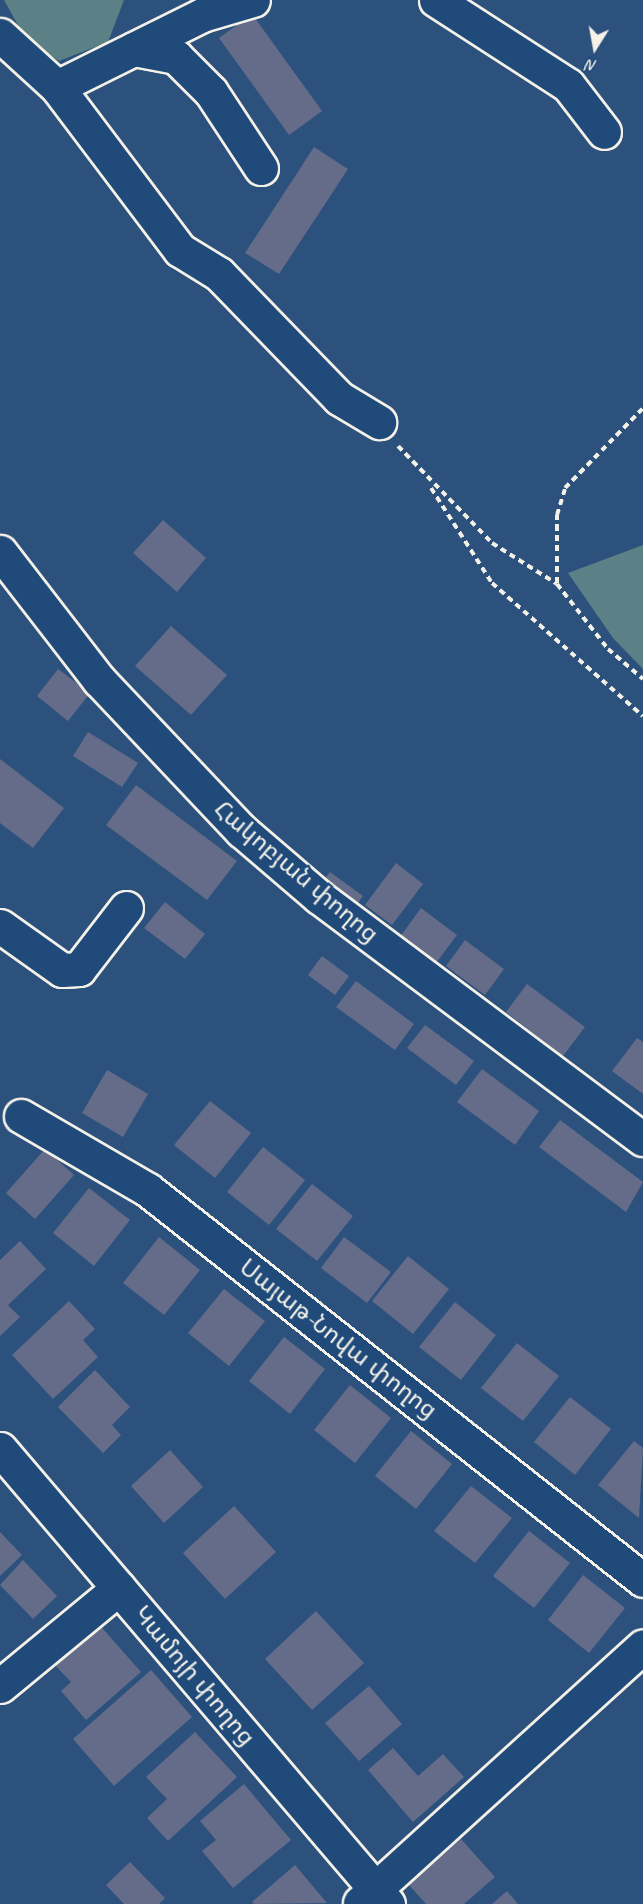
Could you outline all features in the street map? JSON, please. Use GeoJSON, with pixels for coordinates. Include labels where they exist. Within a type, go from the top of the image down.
{"type":"FeatureCollection","features":[{"type":"Feature","properties":{"kind":"street"},"geometry":{"type":"LineString","coordinates":[[57,87],[202,15],[253,0]]}},
{"type":"Feature","properties":{"kind":"street"},"geometry":{"type":"LineString","coordinates":[[436,0],[568,85],[604,132]]}},
{"type":"Feature","properties":{"kind":"street"},"geometry":{"type":"LineString","coordinates":[[0,34],[57,87],[180,250],[219,274],[339,398],[379,422]]}},
{"type":"Feature","properties":{"kind":"street"},"geometry":{"type":"LineString","coordinates":[[134,49],[176,57],[211,92],[261,168]]}},
{"type":"Feature","properties":{"kind":"street","name":"Հակոբյան փողոց"},"geometry":{"type":"LineString","coordinates":[[0,552],[99,680],[242,831],[328,904],[643,1139]]}},
{"type":"Feature","properties":{"kind":"street"},"geometry":{"type":"LineString","coordinates":[[0,926],[62,970],[79,969],[126,908]]}},
{"type":"Feature","properties":{"kind":"street","name":"Սայաթ-Նովա փողոց"},"geometry":{"type":"LineString","coordinates":[[21,1116],[148,1190],[643,1580]]}},
{"type":"Feature","properties":{"kind":"street","name":"Կամոյի փողոց"},"geometry":{"type":"LineString","coordinates":[[0,1449],[119,1588],[374,1899]]}},
{"type":"Feature","properties":{"kind":"street"},"geometry":{"type":"LineString","coordinates":[[0,1686],[119,1588]]}},
{"type":"Feature","properties":{"kind":"street"},"geometry":{"type":"LineString","coordinates":[[374,1899],[643,1646]]}},
{"type":"Feature","properties":{"kind":"path"},"geometry":{"type":"LineString","coordinates":[[556,584],[557,515],[565,488],[643,408]]}},
{"type":"Feature","properties":{"kind":"path"},"geometry":{"type":"LineString","coordinates":[[379,422],[427,480],[492,543],[556,584],[608,649],[643,679]]}},
{"type":"Feature","properties":{"kind":"path"},"geometry":{"type":"LineString","coordinates":[[427,480],[492,583],[643,716]]}},
{"type":"Feature","properties":{"kind":"green space"},"geometry":{"type":"Polygon","coordinates":[[[4,0],[124,0],[108,42],[59,61],[25,38],[4,0]]]}},
{"type":"Feature","properties":{"kind":"green space"},"geometry":{"type":"Polygon","coordinates":[[[643,545],[643,669],[613,638],[568,573],[643,545]]]}},
{"type":"Feature","properties":{"kind":"building"},"geometry":{"type":"Polygon","coordinates":[[[252,14],[322,111],[289,135],[219,38],[252,14]]]}},
{"type":"Feature","properties":{"kind":"building"},"geometry":{"type":"Polygon","coordinates":[[[314,147],[348,169],[279,274],[245,253],[314,147]]]}},
{"type":"Feature","properties":{"kind":"building"},"geometry":{"type":"Polygon","coordinates":[[[163,520],[206,558],[177,592],[133,553],[163,520]]]}},
{"type":"Feature","properties":{"kind":"building"},"geometry":{"type":"Polygon","coordinates":[[[171,626],[227,675],[191,715],[135,666],[171,626]]]}},
{"type":"Feature","properties":{"kind":"building"},"geometry":{"type":"Polygon","coordinates":[[[58,669],[90,693],[68,721],[37,696],[58,669]]]}},
{"type":"Feature","properties":{"kind":"building"},"geometry":{"type":"Polygon","coordinates":[[[88,732],[138,763],[122,787],[73,756],[88,732]]]}},
{"type":"Feature","properties":{"kind":"building"},"geometry":{"type":"Polygon","coordinates":[[[0,759],[64,808],[33,848],[0,823],[0,759]]]}},
{"type":"Feature","properties":{"kind":"building"},"geometry":{"type":"Polygon","coordinates":[[[136,785],[237,861],[207,900],[106,825],[136,785]]]}},
{"type":"Feature","properties":{"kind":"building"},"geometry":{"type":"Polygon","coordinates":[[[396,863],[423,884],[392,925],[365,905],[396,863]]]}},
{"type":"Feature","properties":{"kind":"building"},"geometry":{"type":"Polygon","coordinates":[[[330,872],[363,896],[350,914],[317,889],[330,872]]]}},
{"type":"Feature","properties":{"kind":"building"},"geometry":{"type":"Polygon","coordinates":[[[165,902],[205,934],[185,959],[144,928],[165,902]]]}},
{"type":"Feature","properties":{"kind":"building"},"geometry":{"type":"Polygon","coordinates":[[[421,908],[457,935],[433,967],[397,941],[421,908]]]}},
{"type":"Feature","properties":{"kind":"building"},"geometry":{"type":"Polygon","coordinates":[[[465,940],[504,969],[485,995],[446,966],[465,940]]]}},
{"type":"Feature","properties":{"kind":"building"},"geometry":{"type":"Polygon","coordinates":[[[322,956],[349,976],[335,995],[308,975],[322,956]]]}},
{"type":"Feature","properties":{"kind":"building"},"geometry":{"type":"Polygon","coordinates":[[[356,981],[414,1024],[395,1050],[336,1007],[356,981]]]}},
{"type":"Feature","properties":{"kind":"building"},"geometry":{"type":"Polygon","coordinates":[[[527,984],[585,1027],[563,1056],[506,1012],[527,984]]]}},
{"type":"Feature","properties":{"kind":"building"},"geometry":{"type":"Polygon","coordinates":[[[425,1025],[474,1061],[456,1085],[407,1048],[425,1025]]]}},
{"type":"Feature","properties":{"kind":"building"},"geometry":{"type":"Polygon","coordinates":[[[637,1038],[643,1042],[643,1094],[612,1071],[637,1038]]]}},
{"type":"Feature","properties":{"kind":"building"},"geometry":{"type":"Polygon","coordinates":[[[482,1069],[539,1111],[515,1145],[457,1102],[482,1069]]]}},
{"type":"Feature","properties":{"kind":"building"},"geometry":{"type":"Polygon","coordinates":[[[107,1070],[148,1094],[123,1137],[82,1113],[107,1070]]]}},
{"type":"Feature","properties":{"kind":"building"},"geometry":{"type":"Polygon","coordinates":[[[210,1101],[251,1133],[215,1178],[174,1145],[210,1101]]]}},
{"type":"Feature","properties":{"kind":"building"},"geometry":{"type":"Polygon","coordinates":[[[560,1120],[643,1182],[626,1212],[539,1147],[560,1120]]]}},
{"type":"Feature","properties":{"kind":"building"},"geometry":{"type":"Polygon","coordinates":[[[263,1147],[305,1180],[269,1225],[227,1192],[263,1147]]]}},
{"type":"Feature","properties":{"kind":"building"},"geometry":{"type":"Polygon","coordinates":[[[45,1149],[74,1175],[35,1219],[6,1193],[45,1149]]]}},
{"type":"Feature","properties":{"kind":"building"},"geometry":{"type":"Polygon","coordinates":[[[312,1184],[353,1216],[317,1261],[276,1229],[312,1184]]]}},
{"type":"Feature","properties":{"kind":"building"},"geometry":{"type":"Polygon","coordinates":[[[89,1188],[130,1220],[94,1266],[53,1233],[89,1188]]]}},
{"type":"Feature","properties":{"kind":"building"},"geometry":{"type":"Polygon","coordinates":[[[159,1237],[200,1270],[164,1315],[123,1283],[159,1237]]]}},
{"type":"Feature","properties":{"kind":"building"},"geometry":{"type":"Polygon","coordinates":[[[344,1237],[391,1272],[367,1303],[321,1268],[344,1237]]]}},
{"type":"Feature","properties":{"kind":"building"},"geometry":{"type":"Polygon","coordinates":[[[20,1241],[46,1269],[8,1305],[20,1317],[0,1336],[0,1260],[20,1241]]]}},
{"type":"Feature","properties":{"kind":"building"},"geometry":{"type":"Polygon","coordinates":[[[408,1256],[449,1289],[413,1334],[372,1301],[408,1256]]]}},
{"type":"Feature","properties":{"kind":"building"},"geometry":{"type":"Polygon","coordinates":[[[224,1289],[265,1321],[229,1366],[188,1333],[224,1289]]]}},
{"type":"Feature","properties":{"kind":"building"},"geometry":{"type":"Polygon","coordinates":[[[69,1301],[95,1329],[83,1340],[98,1357],[53,1399],[12,1355],[69,1301]]]}},
{"type":"Feature","properties":{"kind":"building"},"geometry":{"type":"Polygon","coordinates":[[[455,1302],[496,1335],[461,1380],[419,1347],[455,1302]]]}},
{"type":"Feature","properties":{"kind":"building"},"geometry":{"type":"Polygon","coordinates":[[[284,1337],[325,1369],[290,1414],[249,1381],[284,1337]]]}},
{"type":"Feature","properties":{"kind":"building"},"geometry":{"type":"Polygon","coordinates":[[[517,1343],[559,1376],[523,1421],[481,1388],[517,1343]]]}},
{"type":"Feature","properties":{"kind":"building"},"geometry":{"type":"Polygon","coordinates":[[[95,1370],[130,1407],[112,1425],[121,1435],[103,1453],[58,1407],[95,1370]]]}},
{"type":"Feature","properties":{"kind":"building"},"geometry":{"type":"Polygon","coordinates":[[[350,1385],[391,1418],[355,1463],[314,1430],[350,1385]]]}},
{"type":"Feature","properties":{"kind":"building"},"geometry":{"type":"Polygon","coordinates":[[[570,1397],[611,1429],[575,1475],[534,1442],[570,1397]]]}},
{"type":"Feature","properties":{"kind":"building"},"geometry":{"type":"Polygon","coordinates":[[[411,1431],[452,1464],[416,1509],[375,1476],[411,1431]]]}},
{"type":"Feature","properties":{"kind":"building"},"geometry":{"type":"Polygon","coordinates":[[[634,1441],[643,1448],[639,1518],[598,1485],[634,1441]]]}},
{"type":"Feature","properties":{"kind":"building"},"geometry":{"type":"Polygon","coordinates":[[[170,1450],[203,1487],[164,1523],[131,1486],[170,1450]]]}},
{"type":"Feature","properties":{"kind":"building"},"geometry":{"type":"Polygon","coordinates":[[[471,1486],[512,1518],[475,1563],[434,1531],[471,1486]]]}},
{"type":"Feature","properties":{"kind":"building"},"geometry":{"type":"Polygon","coordinates":[[[234,1506],[276,1552],[225,1599],[183,1553],[234,1506]]]}},
{"type":"Feature","properties":{"kind":"building"},"geometry":{"type":"Polygon","coordinates":[[[529,1531],[570,1563],[534,1608],[493,1576],[529,1531]]]}},
{"type":"Feature","properties":{"kind":"building"},"geometry":{"type":"Polygon","coordinates":[[[0,1532],[22,1555],[0,1576],[0,1532]]]}},
{"type":"Feature","properties":{"kind":"building"},"geometry":{"type":"Polygon","coordinates":[[[23,1560],[57,1596],[33,1619],[0,1585],[23,1560]]]}},
{"type":"Feature","properties":{"kind":"building"},"geometry":{"type":"Polygon","coordinates":[[[583,1575],[625,1608],[589,1653],[548,1620],[583,1575]]]}},
{"type":"Feature","properties":{"kind":"building"},"geometry":{"type":"Polygon","coordinates":[[[316,1611],[364,1663],[312,1710],[265,1659],[316,1611]]]}},
{"type":"Feature","properties":{"kind":"building"},"geometry":{"type":"Polygon","coordinates":[[[97,1622],[141,1672],[86,1720],[61,1691],[71,1682],[52,1662],[97,1622]]]}},
{"type":"Feature","properties":{"kind":"building"},"geometry":{"type":"Polygon","coordinates":[[[151,1670],[192,1717],[114,1786],[73,1739],[151,1670]]]}},
{"type":"Feature","properties":{"kind":"building"},"geometry":{"type":"Polygon","coordinates":[[[369,1686],[402,1724],[359,1761],[325,1723],[369,1686]]]}},
{"type":"Feature","properties":{"kind":"building"},"geometry":{"type":"Polygon","coordinates":[[[195,1732],[237,1777],[168,1841],[147,1818],[167,1799],[146,1777],[195,1732]]]}},
{"type":"Feature","properties":{"kind":"building"},"geometry":{"type":"Polygon","coordinates":[[[393,1748],[418,1776],[443,1754],[464,1777],[413,1822],[368,1770],[393,1748]]]}},
{"type":"Feature","properties":{"kind":"building"},"geometry":{"type":"Polygon","coordinates":[[[244,1784],[291,1840],[233,1888],[202,1851],[216,1840],[200,1821],[244,1784]]]}},
{"type":"Feature","properties":{"kind":"building"},"geometry":{"type":"Polygon","coordinates":[[[461,1839],[495,1877],[464,1904],[426,1904],[409,1885],[461,1839]]]}},
{"type":"Feature","properties":{"kind":"building"},"geometry":{"type":"Polygon","coordinates":[[[130,1862],[165,1898],[159,1904],[124,1904],[106,1885],[130,1862]]]}},
{"type":"Feature","properties":{"kind":"building"},"geometry":{"type":"Polygon","coordinates":[[[295,1865],[327,1903],[254,1904],[252,1902],[295,1865]]]}},
{"type":"Feature","properties":{"kind":"building"},"geometry":{"type":"Polygon","coordinates":[[[507,1891],[518,1904],[492,1904],[507,1891]]]}}]}
